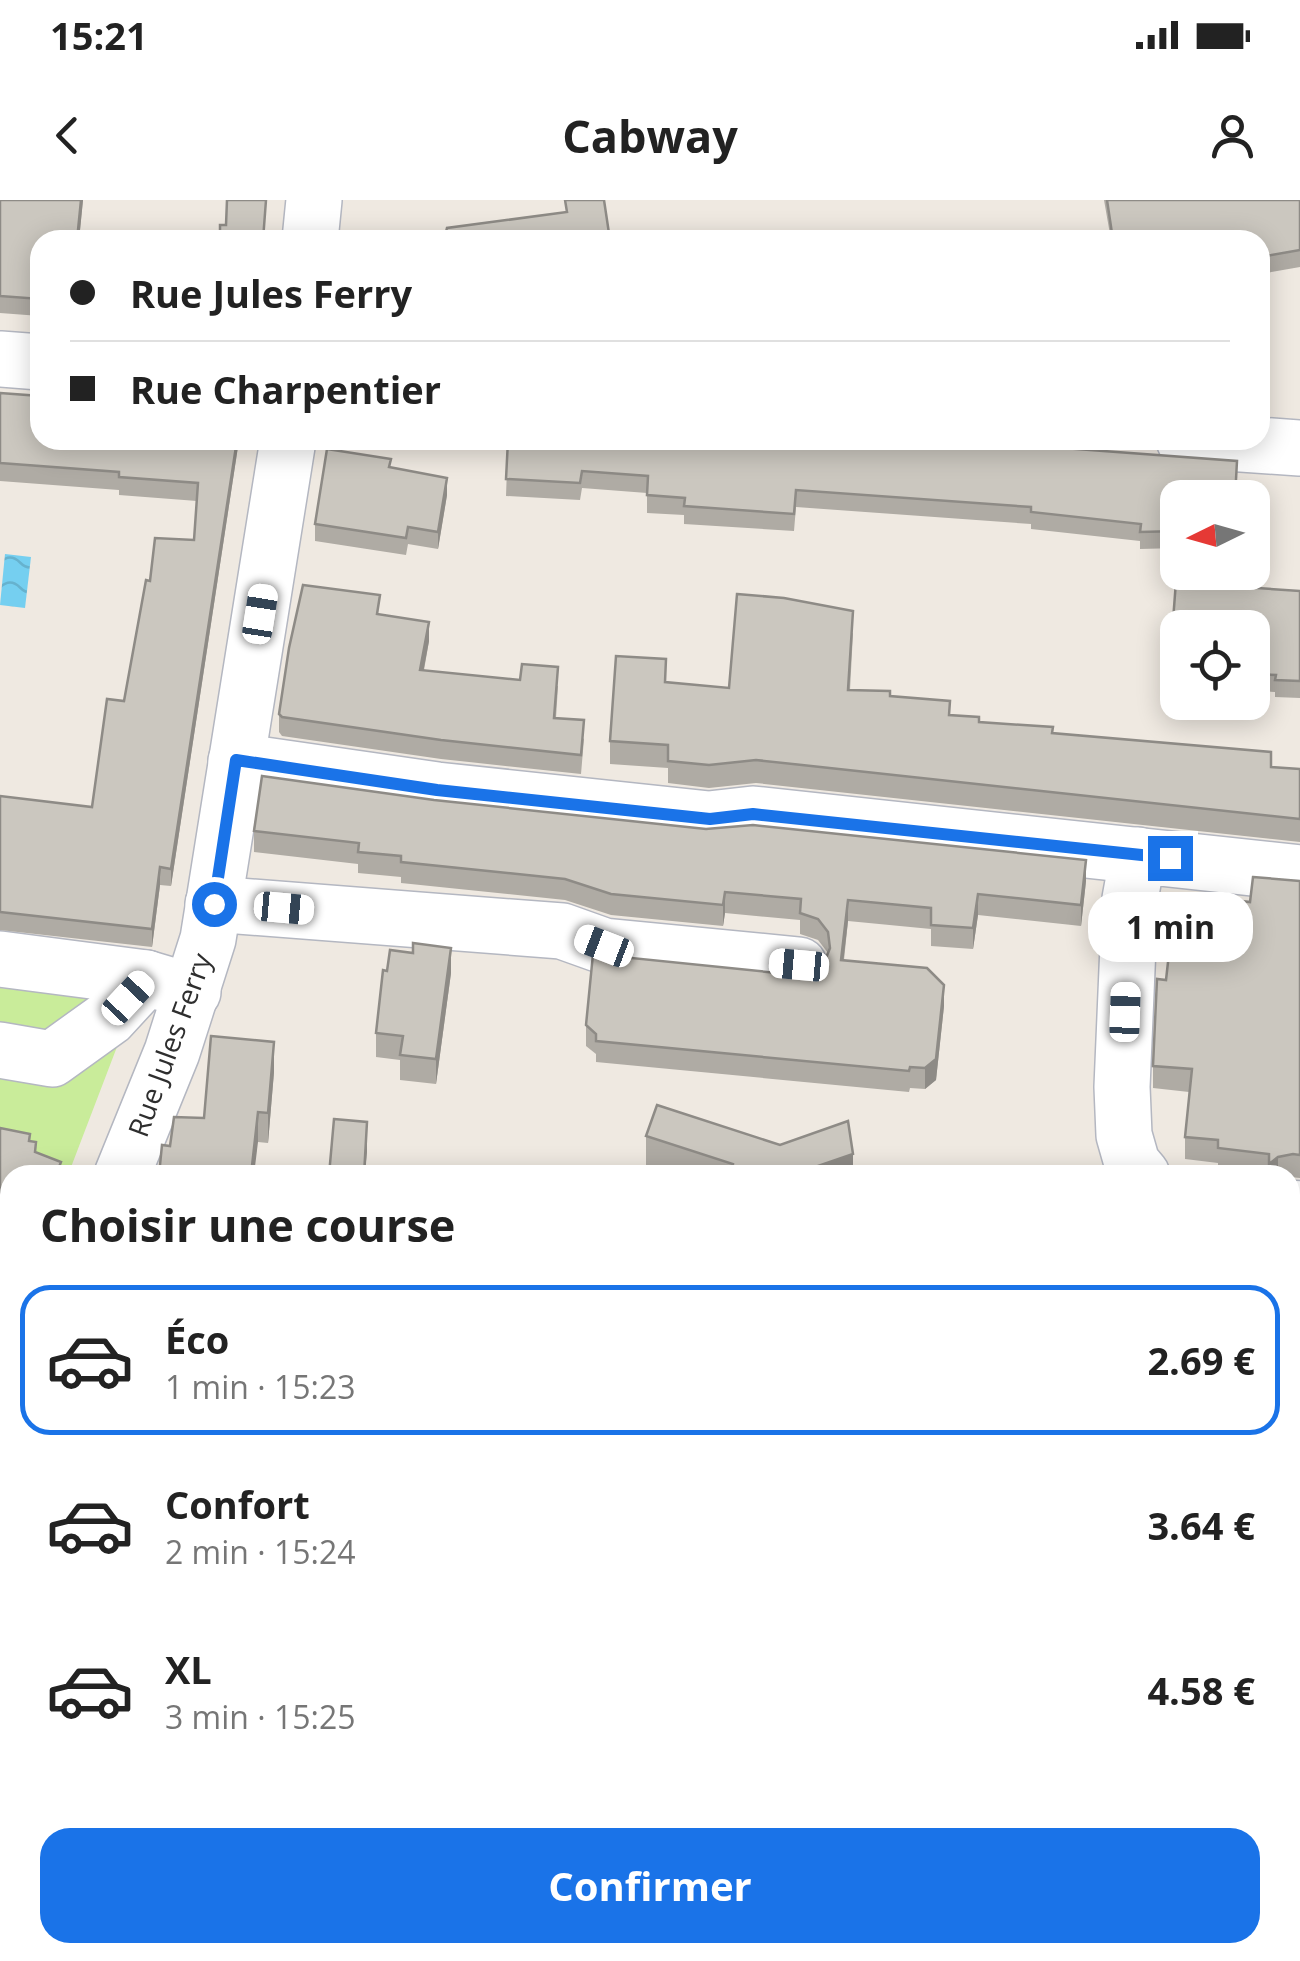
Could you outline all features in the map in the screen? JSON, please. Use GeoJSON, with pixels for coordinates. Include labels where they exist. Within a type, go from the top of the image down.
{"type":"FeatureCollection","features":[{"type":"Feature","properties":{"kind":"street"},"geometry":{"type":"LineString","coordinates":[[311,230],[314,200]]}},
{"type":"Feature","properties":{"kind":"street"},"geometry":{"type":"LineString","coordinates":[[0,359],[30,361]]}},
{"type":"Feature","properties":{"kind":"street"},"geometry":{"type":"LineString","coordinates":[[1270,446],[1300,448]]}},
{"type":"Feature","properties":{"kind":"street","name":"Rue Jules Ferry"},"geometry":{"type":"LineString","coordinates":[[125,1165],[170,985],[208,940],[286,450]]}},
{"type":"Feature","properties":{"kind":"street"},"geometry":{"type":"LineString","coordinates":[[236,760],[437,790],[690,817],[753,814],[1300,872]]}},
{"type":"Feature","properties":{"kind":"street"},"geometry":{"type":"LineString","coordinates":[[1134,1165],[1124,1135],[1122,1087],[1130,899],[1138,854]]}},
{"type":"Feature","properties":{"kind":"street"},"geometry":{"type":"LineString","coordinates":[[214,904],[562,930],[604,946],[799,965]]}},
{"type":"Feature","properties":{"kind":"street"},"geometry":{"type":"LineString","coordinates":[[0,960],[170,985]]}},
{"type":"Feature","properties":{"kind":"street"},"geometry":{"type":"LineString","coordinates":[[0,1050],[52,1059],[109,1018],[170,985]]}},
{"type":"Feature","properties":{"kind":"green space"},"geometry":{"type":"Polygon","coordinates":[[[0,988],[99,998],[120,1039],[72,1165],[0,1165],[0,988]]]}},
{"type":"Feature","properties":{"kind":"water"},"geometry":{"type":"Polygon","coordinates":[[[5,554],[31,557],[25,608],[0,605],[5,554]]]}},
{"type":"Feature","properties":{"kind":"building"},"geometry":{"type":"Polygon","coordinates":[[[0,200],[81,200],[78,230],[30,230],[30,298],[0,296],[0,200]]]}},
{"type":"Feature","properties":{"kind":"building"},"geometry":{"type":"Polygon","coordinates":[[[227,200],[266,200],[264,230],[220,230],[220,225],[226,225],[227,200]]]}},
{"type":"Feature","properties":{"kind":"building"},"geometry":{"type":"Polygon","coordinates":[[[565,200],[604,200],[608,230],[446,230],[447,228],[567,212],[565,200]]]}},
{"type":"Feature","properties":{"kind":"building"},"geometry":{"type":"Polygon","coordinates":[[[1107,200],[1300,200],[1300,250],[1270,255],[1270,230],[1112,230],[1107,200]]]}},
{"type":"Feature","properties":{"kind":"building"},"geometry":{"type":"Polygon","coordinates":[[[0,393],[30,395],[30,450],[235,450],[171,869],[160,867],[152,929],[0,912],[0,796],[92,807],[107,699],[124,701],[146,580],[150,581],[155,538],[194,540],[198,483],[119,477],[119,472],[0,463],[0,393]]]}},
{"type":"Feature","properties":{"kind":"building"},"geometry":{"type":"Polygon","coordinates":[[[327,450],[391,459],[389,467],[447,478],[438,532],[408,527],[406,538],[315,524],[327,450]]]}},
{"type":"Feature","properties":{"kind":"building"},"geometry":{"type":"Polygon","coordinates":[[[507,450],[1089,450],[1237,461],[1236,480],[1160,480],[1160,531],[1140,532],[1141,524],[1031,512],[1031,507],[796,490],[794,514],[684,506],[685,498],[647,495],[648,476],[582,471],[580,483],[506,479],[507,450]]]}},
{"type":"Feature","properties":{"kind":"building"},"geometry":{"type":"Polygon","coordinates":[[[303,585],[380,595],[377,614],[429,622],[420,670],[520,680],[522,664],[558,667],[554,718],[584,720],[581,755],[282,717],[279,714],[289,648],[303,585]]]}},
{"type":"Feature","properties":{"kind":"building"},"geometry":{"type":"Polygon","coordinates":[[[1175,590],[1300,591],[1300,681],[1275,680],[1276,675],[1270,675],[1270,610],[1174,610],[1175,590]]]}},
{"type":"Feature","properties":{"kind":"building"},"geometry":{"type":"Polygon","coordinates":[[[737,594],[853,611],[848,690],[890,691],[890,696],[950,701],[949,715],[979,717],[979,722],[1053,727],[1052,733],[1271,752],[1271,767],[1300,769],[1300,819],[756,760],[709,765],[668,761],[668,745],[610,741],[616,656],[666,659],[665,682],[729,688],[737,594]]]}},
{"type":"Feature","properties":{"kind":"building"},"geometry":{"type":"Polygon","coordinates":[[[262,776],[434,800],[706,829],[753,825],[1086,860],[1081,905],[978,894],[973,928],[931,925],[931,908],[848,900],[841,960],[927,968],[944,985],[936,1059],[925,1068],[910,1067],[909,1071],[596,1041],[596,1034],[586,1025],[593,954],[797,975],[811,973],[824,963],[830,948],[828,932],[818,919],[800,913],[801,899],[725,892],[723,905],[611,894],[565,879],[401,862],[401,856],[358,852],[359,843],[254,831],[262,776]]]}},
{"type":"Feature","properties":{"kind":"building"},"geometry":{"type":"Polygon","coordinates":[[[1253,877],[1300,881],[1300,1155],[1278,1157],[1269,1164],[1269,1154],[1218,1148],[1218,1140],[1185,1137],[1192,1069],[1153,1066],[1157,979],[1166,980],[1172,927],[1179,928],[1182,894],[1250,902],[1253,877]]]}},
{"type":"Feature","properties":{"kind":"building"},"geometry":{"type":"Polygon","coordinates":[[[413,943],[451,948],[436,1059],[400,1055],[403,1036],[376,1033],[383,970],[387,971],[390,950],[413,953],[413,943]]]}},
{"type":"Feature","properties":{"kind":"building"},"geometry":{"type":"Polygon","coordinates":[[[211,1036],[274,1042],[268,1113],[258,1112],[252,1165],[160,1165],[162,1145],[170,1146],[174,1117],[204,1118],[211,1036]]]}},
{"type":"Feature","properties":{"kind":"building"},"geometry":{"type":"Polygon","coordinates":[[[657,1105],[780,1145],[848,1121],[853,1154],[821,1165],[733,1165],[646,1136],[657,1105]]]}},
{"type":"Feature","properties":{"kind":"building"},"geometry":{"type":"Polygon","coordinates":[[[334,1119],[367,1122],[365,1165],[330,1165],[334,1119]]]}},
{"type":"Feature","properties":{"kind":"building"},"geometry":{"type":"Polygon","coordinates":[[[0,1128],[30,1134],[29,1141],[36,1142],[35,1152],[61,1162],[60,1165],[0,1165],[0,1128]]]}},
{"type":"Feature","properties":{"kind":"route"},"geometry":{"type":"LineString","coordinates":[[214,904],[236,760],[437,790],[710,819],[753,814],[1170,858]]}}]}
